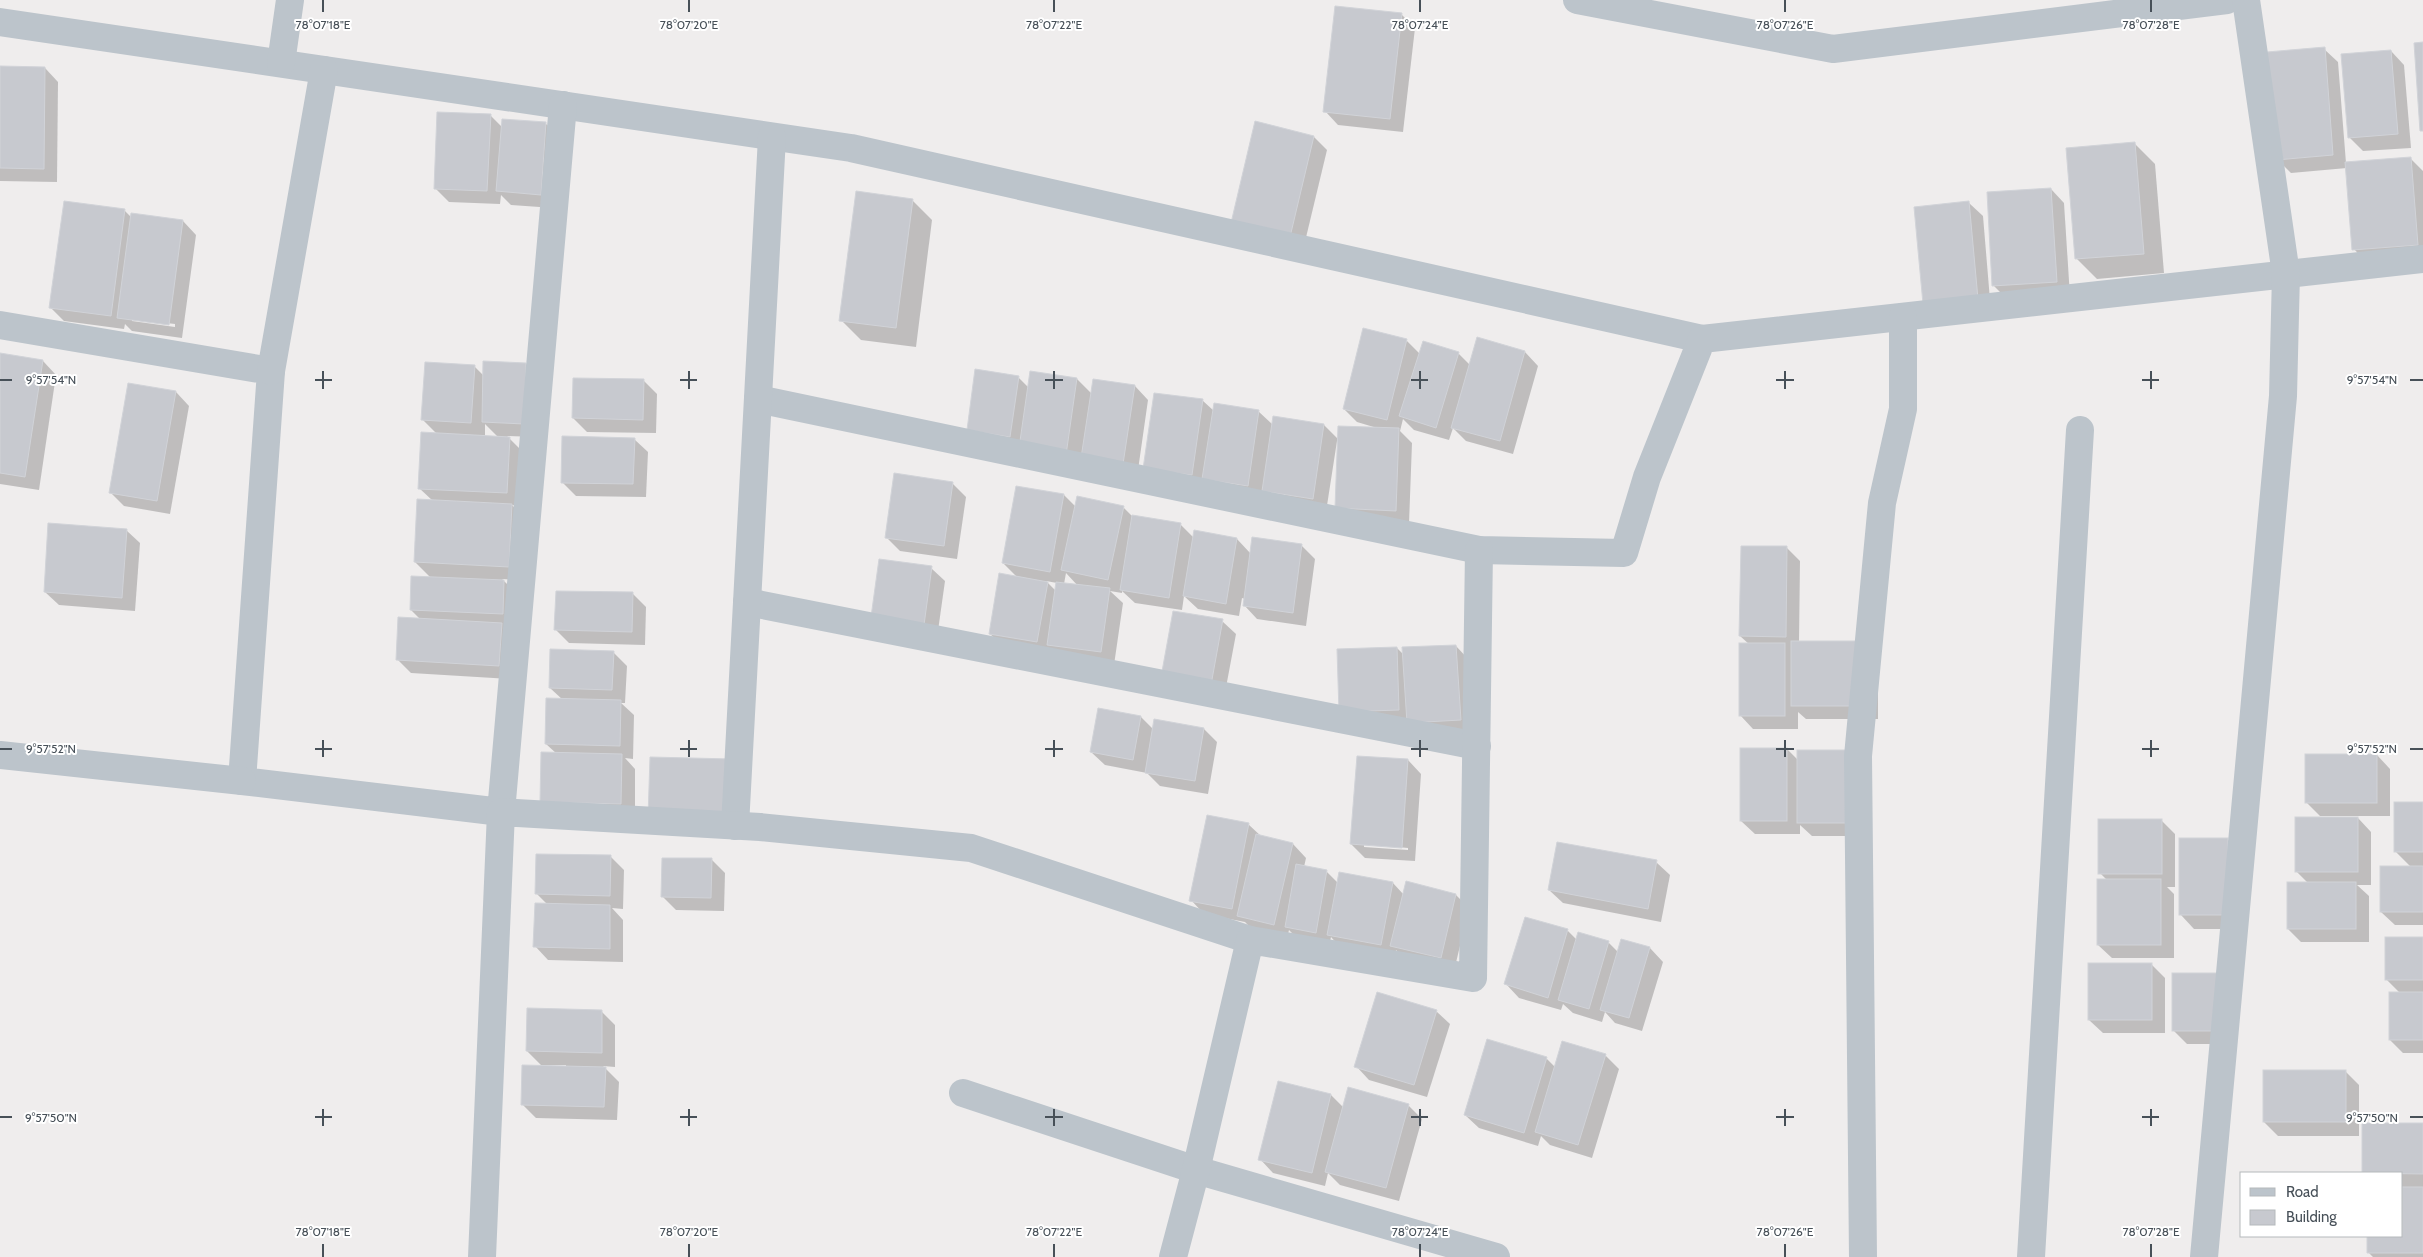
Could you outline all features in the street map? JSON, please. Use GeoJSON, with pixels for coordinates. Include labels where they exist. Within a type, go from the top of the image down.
{"type":"FeatureCollection","features":[{"type":"Feature","properties":{"kind":"street"},"geometry":{"type":"LineString","coordinates":[[281,63],[290,0]]}},
{"type":"Feature","properties":{"kind":"street"},"geometry":{"type":"LineString","coordinates":[[1576,0],[1833,49],[2227,0]]}},
{"type":"Feature","properties":{"kind":"street"},"geometry":{"type":"LineString","coordinates":[[2204,1257],[2283,396],[2286,274],[2246,0]]}},
{"type":"Feature","properties":{"kind":"street"},"geometry":{"type":"LineString","coordinates":[[0,22],[851,148],[1702,339],[2423,259]]}},
{"type":"Feature","properties":{"kind":"street"},"geometry":{"type":"LineString","coordinates":[[242,781],[271,371],[324,70]]}},
{"type":"Feature","properties":{"kind":"street"},"geometry":{"type":"LineString","coordinates":[[482,1257],[501,812],[563,105]]}},
{"type":"Feature","properties":{"kind":"street"},"geometry":{"type":"LineString","coordinates":[[735,826],[772,137]]}},
{"type":"Feature","properties":{"kind":"street"},"geometry":{"type":"LineString","coordinates":[[1863,1257],[1858,756],[1882,503],[1903,409],[1903,317]]}},
{"type":"Feature","properties":{"kind":"street"},"geometry":{"type":"LineString","coordinates":[[0,325],[271,371]]}},
{"type":"Feature","properties":{"kind":"street"},"geometry":{"type":"LineString","coordinates":[[758,398],[1479,550],[1624,553],[1647,478],[1702,339]]}},
{"type":"Feature","properties":{"kind":"street"},"geometry":{"type":"LineString","coordinates":[[2031,1257],[2080,430]]}},
{"type":"Feature","properties":{"kind":"street"},"geometry":{"type":"LineString","coordinates":[[0,755],[242,781],[501,812],[735,826],[972,848],[1250,940],[1473,978],[1479,550]]}},
{"type":"Feature","properties":{"kind":"street"},"geometry":{"type":"LineString","coordinates":[[747,602],[1477,746]]}},
{"type":"Feature","properties":{"kind":"street"},"geometry":{"type":"LineString","coordinates":[[1173,1257],[1196,1170],[1250,940]]}},
{"type":"Feature","properties":{"kind":"street"},"geometry":{"type":"LineString","coordinates":[[963,1093],[1196,1170],[1496,1257]]}},
{"type":"Feature","properties":{"kind":"building"},"geometry":{"type":"Polygon","coordinates":[[[1335,6],[1402,13],[1390,119],[1323,112],[1335,6]]]}},
{"type":"Feature","properties":{"kind":"building"},"geometry":{"type":"Polygon","coordinates":[[[2423,42],[2423,131],[2420,131],[2414,43],[2423,42]]]}},
{"type":"Feature","properties":{"kind":"building"},"geometry":{"type":"Polygon","coordinates":[[[2325,47],[2333,155],[2276,160],[2267,52],[2325,47]]]}},
{"type":"Feature","properties":{"kind":"building"},"geometry":{"type":"Polygon","coordinates":[[[2391,50],[2398,134],[2348,138],[2341,54],[2391,50]]]}},
{"type":"Feature","properties":{"kind":"building"},"geometry":{"type":"Polygon","coordinates":[[[0,66],[45,67],[44,169],[0,168],[0,66]]]}},
{"type":"Feature","properties":{"kind":"building"},"geometry":{"type":"Polygon","coordinates":[[[437,112],[491,114],[487,191],[434,189],[437,112]]]}},
{"type":"Feature","properties":{"kind":"building"},"geometry":{"type":"Polygon","coordinates":[[[502,119],[546,122],[541,195],[496,191],[502,119]]]}},
{"type":"Feature","properties":{"kind":"building"},"geometry":{"type":"Polygon","coordinates":[[[1255,121],[1314,136],[1290,237],[1231,223],[1255,121]]]}},
{"type":"Feature","properties":{"kind":"building"},"geometry":{"type":"Polygon","coordinates":[[[2135,142],[2144,254],[2075,259],[2066,148],[2135,142]]]}},
{"type":"Feature","properties":{"kind":"building"},"geometry":{"type":"Polygon","coordinates":[[[2411,157],[2418,245],[2352,250],[2345,162],[2411,157]]]}},
{"type":"Feature","properties":{"kind":"building"},"geometry":{"type":"Polygon","coordinates":[[[2051,188],[2057,282],[1992,286],[1987,192],[2051,188]]]}},
{"type":"Feature","properties":{"kind":"building"},"geometry":{"type":"Polygon","coordinates":[[[856,191],[913,199],[896,328],[839,321],[856,191]]]}},
{"type":"Feature","properties":{"kind":"building"},"geometry":{"type":"Polygon","coordinates":[[[64,201],[125,209],[111,316],[49,308],[64,201]]]}},
{"type":"Feature","properties":{"kind":"building"},"geometry":{"type":"Polygon","coordinates":[[[1969,201],[1978,299],[1923,304],[1914,207],[1969,201]]]}},
{"type":"Feature","properties":{"kind":"building"},"geometry":{"type":"Polygon","coordinates":[[[131,213],[183,220],[169,325],[117,318],[131,213]]]}},
{"type":"Feature","properties":{"kind":"building"},"geometry":{"type":"Polygon","coordinates":[[[1363,328],[1407,339],[1387,420],[1343,409],[1363,328]]]}},
{"type":"Feature","properties":{"kind":"building"},"geometry":{"type":"Polygon","coordinates":[[[1477,337],[1525,351],[1500,441],[1451,428],[1477,337]]]}},
{"type":"Feature","properties":{"kind":"building"},"geometry":{"type":"Polygon","coordinates":[[[1423,341],[1459,352],[1436,428],[1399,416],[1423,341]]]}},
{"type":"Feature","properties":{"kind":"building"},"geometry":{"type":"Polygon","coordinates":[[[0,353],[43,360],[25,477],[0,473],[0,353]]]}},
{"type":"Feature","properties":{"kind":"building"},"geometry":{"type":"Polygon","coordinates":[[[483,361],[526,363],[524,424],[482,422],[483,361]]]}},
{"type":"Feature","properties":{"kind":"building"},"geometry":{"type":"Polygon","coordinates":[[[425,362],[475,365],[471,423],[421,420],[425,362]]]}},
{"type":"Feature","properties":{"kind":"building"},"geometry":{"type":"Polygon","coordinates":[[[975,369],[1019,376],[1010,437],[967,430],[975,369]]]}},
{"type":"Feature","properties":{"kind":"building"},"geometry":{"type":"Polygon","coordinates":[[[1030,371],[1077,378],[1066,455],[1019,448],[1030,371]]]}},
{"type":"Feature","properties":{"kind":"building"},"geometry":{"type":"Polygon","coordinates":[[[573,378],[644,379],[643,420],[572,418],[573,378]]]}},
{"type":"Feature","properties":{"kind":"building"},"geometry":{"type":"Polygon","coordinates":[[[1093,379],[1135,385],[1123,464],[1081,458],[1093,379]]]}},
{"type":"Feature","properties":{"kind":"building"},"geometry":{"type":"Polygon","coordinates":[[[128,383],[176,391],[157,501],[109,493],[128,383]]]}},
{"type":"Feature","properties":{"kind":"building"},"geometry":{"type":"Polygon","coordinates":[[[1154,393],[1203,399],[1192,475],[1143,469],[1154,393]]]}},
{"type":"Feature","properties":{"kind":"building"},"geometry":{"type":"Polygon","coordinates":[[[1214,403],[1259,410],[1248,486],[1202,479],[1214,403]]]}},
{"type":"Feature","properties":{"kind":"building"},"geometry":{"type":"Polygon","coordinates":[[[1273,416],[1324,424],[1313,499],[1262,491],[1273,416]]]}},
{"type":"Feature","properties":{"kind":"building"},"geometry":{"type":"Polygon","coordinates":[[[1338,426],[1399,428],[1396,511],[1335,508],[1338,426]]]}},
{"type":"Feature","properties":{"kind":"building"},"geometry":{"type":"Polygon","coordinates":[[[421,432],[510,437],[507,493],[418,489],[421,432]]]}},
{"type":"Feature","properties":{"kind":"building"},"geometry":{"type":"Polygon","coordinates":[[[562,436],[635,438],[633,484],[561,483],[562,436]]]}},
{"type":"Feature","properties":{"kind":"building"},"geometry":{"type":"Polygon","coordinates":[[[894,473],[953,482],[944,546],[885,538],[894,473]]]}},
{"type":"Feature","properties":{"kind":"building"},"geometry":{"type":"Polygon","coordinates":[[[1016,486],[1064,494],[1050,572],[1002,563],[1016,486]]]}},
{"type":"Feature","properties":{"kind":"building"},"geometry":{"type":"Polygon","coordinates":[[[1077,496],[1124,506],[1108,580],[1061,570],[1077,496]]]}},
{"type":"Feature","properties":{"kind":"building"},"geometry":{"type":"Polygon","coordinates":[[[417,499],[512,504],[509,567],[414,562],[417,499]]]}},
{"type":"Feature","properties":{"kind":"building"},"geometry":{"type":"Polygon","coordinates":[[[1132,515],[1181,523],[1169,598],[1120,590],[1132,515]]]}},
{"type":"Feature","properties":{"kind":"building"},"geometry":{"type":"Polygon","coordinates":[[[48,523],[127,529],[122,598],[44,592],[48,523]]]}},
{"type":"Feature","properties":{"kind":"building"},"geometry":{"type":"Polygon","coordinates":[[[1194,530],[1237,538],[1226,604],[1183,596],[1194,530]]]}},
{"type":"Feature","properties":{"kind":"building"},"geometry":{"type":"Polygon","coordinates":[[[1252,537],[1302,544],[1293,613],[1243,606],[1252,537]]]}},
{"type":"Feature","properties":{"kind":"building"},"geometry":{"type":"Polygon","coordinates":[[[1741,546],[1787,546],[1786,637],[1739,636],[1741,546]]]}},
{"type":"Feature","properties":{"kind":"building"},"geometry":{"type":"Polygon","coordinates":[[[879,559],[932,566],[924,625],[871,617],[879,559]]]}},
{"type":"Feature","properties":{"kind":"building"},"geometry":{"type":"Polygon","coordinates":[[[999,573],[1048,582],[1037,642],[989,634],[999,573]]]}},
{"type":"Feature","properties":{"kind":"building"},"geometry":{"type":"Polygon","coordinates":[[[411,576],[504,580],[503,614],[410,610],[411,576]]]}},
{"type":"Feature","properties":{"kind":"building"},"geometry":{"type":"Polygon","coordinates":[[[1056,582],[1110,588],[1101,652],[1047,645],[1056,582]]]}},
{"type":"Feature","properties":{"kind":"building"},"geometry":{"type":"Polygon","coordinates":[[[556,591],[633,592],[632,632],[554,630],[556,591]]]}},
{"type":"Feature","properties":{"kind":"building"},"geometry":{"type":"Polygon","coordinates":[[[1173,611],[1223,619],[1211,685],[1161,677],[1173,611]]]}},
{"type":"Feature","properties":{"kind":"building"},"geometry":{"type":"Polygon","coordinates":[[[398,617],[502,623],[499,666],[396,660],[398,617]]]}},
{"type":"Feature","properties":{"kind":"building"},"geometry":{"type":"Polygon","coordinates":[[[1791,641],[1865,641],[1865,706],[1791,706],[1791,641]]]}},
{"type":"Feature","properties":{"kind":"building"},"geometry":{"type":"Polygon","coordinates":[[[1739,643],[1785,643],[1785,716],[1739,716],[1739,643]]]}},
{"type":"Feature","properties":{"kind":"building"},"geometry":{"type":"Polygon","coordinates":[[[1456,645],[1461,720],[1407,723],[1402,647],[1456,645]]]}},
{"type":"Feature","properties":{"kind":"building"},"geometry":{"type":"Polygon","coordinates":[[[1397,647],[1399,710],[1339,712],[1337,649],[1397,647]]]}},
{"type":"Feature","properties":{"kind":"building"},"geometry":{"type":"Polygon","coordinates":[[[550,649],[614,651],[612,690],[549,688],[550,649]]]}},
{"type":"Feature","properties":{"kind":"building"},"geometry":{"type":"Polygon","coordinates":[[[546,698],[621,700],[620,746],[545,744],[546,698]]]}},
{"type":"Feature","properties":{"kind":"building"},"geometry":{"type":"Polygon","coordinates":[[[1098,708],[1141,716],[1133,760],[1090,752],[1098,708]]]}},
{"type":"Feature","properties":{"kind":"building"},"geometry":{"type":"Polygon","coordinates":[[[1154,719],[1204,728],[1195,781],[1145,773],[1154,719]]]}},
{"type":"Feature","properties":{"kind":"building"},"geometry":{"type":"Polygon","coordinates":[[[1740,748],[1787,748],[1787,821],[1740,821],[1740,748]]]}},
{"type":"Feature","properties":{"kind":"building"},"geometry":{"type":"Polygon","coordinates":[[[1797,750],[1852,750],[1852,823],[1797,823],[1797,750]]]}},
{"type":"Feature","properties":{"kind":"building"},"geometry":{"type":"Polygon","coordinates":[[[541,752],[622,754],[621,804],[540,802],[541,752]]]}},
{"type":"Feature","properties":{"kind":"building"},"geometry":{"type":"Polygon","coordinates":[[[2305,754],[2377,754],[2377,803],[2305,803],[2305,754]]]}},
{"type":"Feature","properties":{"kind":"building"},"geometry":{"type":"Polygon","coordinates":[[[1357,756],[1408,759],[1402,848],[1350,844],[1357,756]]]}},
{"type":"Feature","properties":{"kind":"building"},"geometry":{"type":"Polygon","coordinates":[[[650,757],[731,759],[729,820],[648,818],[650,757]]]}},
{"type":"Feature","properties":{"kind":"building"},"geometry":{"type":"Polygon","coordinates":[[[2394,802],[2423,802],[2423,852],[2394,852],[2394,802]]]}},
{"type":"Feature","properties":{"kind":"building"},"geometry":{"type":"Polygon","coordinates":[[[1207,815],[1249,823],[1232,909],[1189,901],[1207,815]]]}},
{"type":"Feature","properties":{"kind":"building"},"geometry":{"type":"Polygon","coordinates":[[[2295,817],[2358,817],[2358,872],[2295,872],[2295,817]]]}},
{"type":"Feature","properties":{"kind":"building"},"geometry":{"type":"Polygon","coordinates":[[[2098,819],[2162,819],[2162,874],[2098,874],[2098,819]]]}},
{"type":"Feature","properties":{"kind":"building"},"geometry":{"type":"Polygon","coordinates":[[[1256,834],[1293,843],[1274,925],[1237,916],[1256,834]]]}},
{"type":"Feature","properties":{"kind":"building"},"geometry":{"type":"Polygon","coordinates":[[[2179,838],[2228,838],[2228,915],[2179,915],[2179,838]]]}},
{"type":"Feature","properties":{"kind":"building"},"geometry":{"type":"Polygon","coordinates":[[[1557,842],[1657,860],[1648,909],[1548,890],[1557,842]]]}},
{"type":"Feature","properties":{"kind":"building"},"geometry":{"type":"Polygon","coordinates":[[[536,854],[611,855],[610,896],[535,894],[536,854]]]}},
{"type":"Feature","properties":{"kind":"building"},"geometry":{"type":"Polygon","coordinates":[[[662,858],[712,858],[711,898],[661,897],[662,858]]]}},
{"type":"Feature","properties":{"kind":"building"},"geometry":{"type":"Polygon","coordinates":[[[1296,864],[1327,870],[1316,933],[1285,927],[1296,864]]]}},
{"type":"Feature","properties":{"kind":"building"},"geometry":{"type":"Polygon","coordinates":[[[2380,866],[2423,866],[2423,912],[2380,912],[2380,866]]]}},
{"type":"Feature","properties":{"kind":"building"},"geometry":{"type":"Polygon","coordinates":[[[1339,872],[1393,882],[1381,945],[1327,935],[1339,872]]]}},
{"type":"Feature","properties":{"kind":"building"},"geometry":{"type":"Polygon","coordinates":[[[2097,879],[2161,879],[2161,945],[2097,945],[2097,879]]]}},
{"type":"Feature","properties":{"kind":"building"},"geometry":{"type":"Polygon","coordinates":[[[1406,881],[1456,894],[1441,958],[1390,946],[1406,881]]]}},
{"type":"Feature","properties":{"kind":"building"},"geometry":{"type":"Polygon","coordinates":[[[2287,882],[2356,882],[2356,929],[2287,929],[2287,882]]]}},
{"type":"Feature","properties":{"kind":"building"},"geometry":{"type":"Polygon","coordinates":[[[535,903],[610,905],[610,949],[533,947],[535,903]]]}},
{"type":"Feature","properties":{"kind":"building"},"geometry":{"type":"Polygon","coordinates":[[[1525,917],[1568,929],[1548,998],[1504,984],[1525,917]]]}},
{"type":"Feature","properties":{"kind":"building"},"geometry":{"type":"Polygon","coordinates":[[[1578,932],[1609,941],[1589,1009],[1558,1000],[1578,932]]]}},
{"type":"Feature","properties":{"kind":"building"},"geometry":{"type":"Polygon","coordinates":[[[2385,937],[2423,937],[2423,980],[2385,980],[2385,937]]]}},
{"type":"Feature","properties":{"kind":"building"},"geometry":{"type":"Polygon","coordinates":[[[1621,939],[1650,947],[1629,1018],[1600,1010],[1621,939]]]}},
{"type":"Feature","properties":{"kind":"building"},"geometry":{"type":"Polygon","coordinates":[[[2088,963],[2152,963],[2152,1020],[2088,1020],[2088,963]]]}},
{"type":"Feature","properties":{"kind":"building"},"geometry":{"type":"Polygon","coordinates":[[[2172,973],[2220,973],[2220,1031],[2172,1031],[2172,973]]]}},
{"type":"Feature","properties":{"kind":"building"},"geometry":{"type":"Polygon","coordinates":[[[1377,992],[1437,1010],[1414,1085],[1354,1067],[1377,992]]]}},
{"type":"Feature","properties":{"kind":"building"},"geometry":{"type":"Polygon","coordinates":[[[2389,992],[2423,992],[2423,1040],[2389,1040],[2389,992]]]}},
{"type":"Feature","properties":{"kind":"building"},"geometry":{"type":"Polygon","coordinates":[[[527,1008],[602,1010],[602,1053],[526,1051],[527,1008]]]}},
{"type":"Feature","properties":{"kind":"building"},"geometry":{"type":"Polygon","coordinates":[[[1487,1039],[1547,1057],[1524,1133],[1464,1115],[1487,1039]]]}},
{"type":"Feature","properties":{"kind":"building"},"geometry":{"type":"Polygon","coordinates":[[[1562,1041],[1606,1054],[1578,1145],[1535,1132],[1562,1041]]]}},
{"type":"Feature","properties":{"kind":"building"},"geometry":{"type":"Polygon","coordinates":[[[522,1065],[606,1067],[604,1107],[521,1105],[522,1065]]]}},
{"type":"Feature","properties":{"kind":"building"},"geometry":{"type":"Polygon","coordinates":[[[2263,1070],[2346,1070],[2346,1122],[2263,1122],[2263,1070]]]}},
{"type":"Feature","properties":{"kind":"building"},"geometry":{"type":"Polygon","coordinates":[[[1278,1081],[1331,1094],[1312,1173],[1258,1160],[1278,1081]]]}},
{"type":"Feature","properties":{"kind":"building"},"geometry":{"type":"Polygon","coordinates":[[[1348,1087],[1409,1104],[1386,1188],[1325,1172],[1348,1087]]]}},
{"type":"Feature","properties":{"kind":"building"},"geometry":{"type":"Polygon","coordinates":[[[2362,1123],[2423,1123],[2423,1174],[2362,1172],[2362,1123]]]}},
{"type":"Feature","properties":{"kind":"building"},"geometry":{"type":"Polygon","coordinates":[[[2403,1187],[2423,1187],[2423,1253],[2367,1253],[2367,1237],[2403,1237],[2403,1187]]]}}]}
